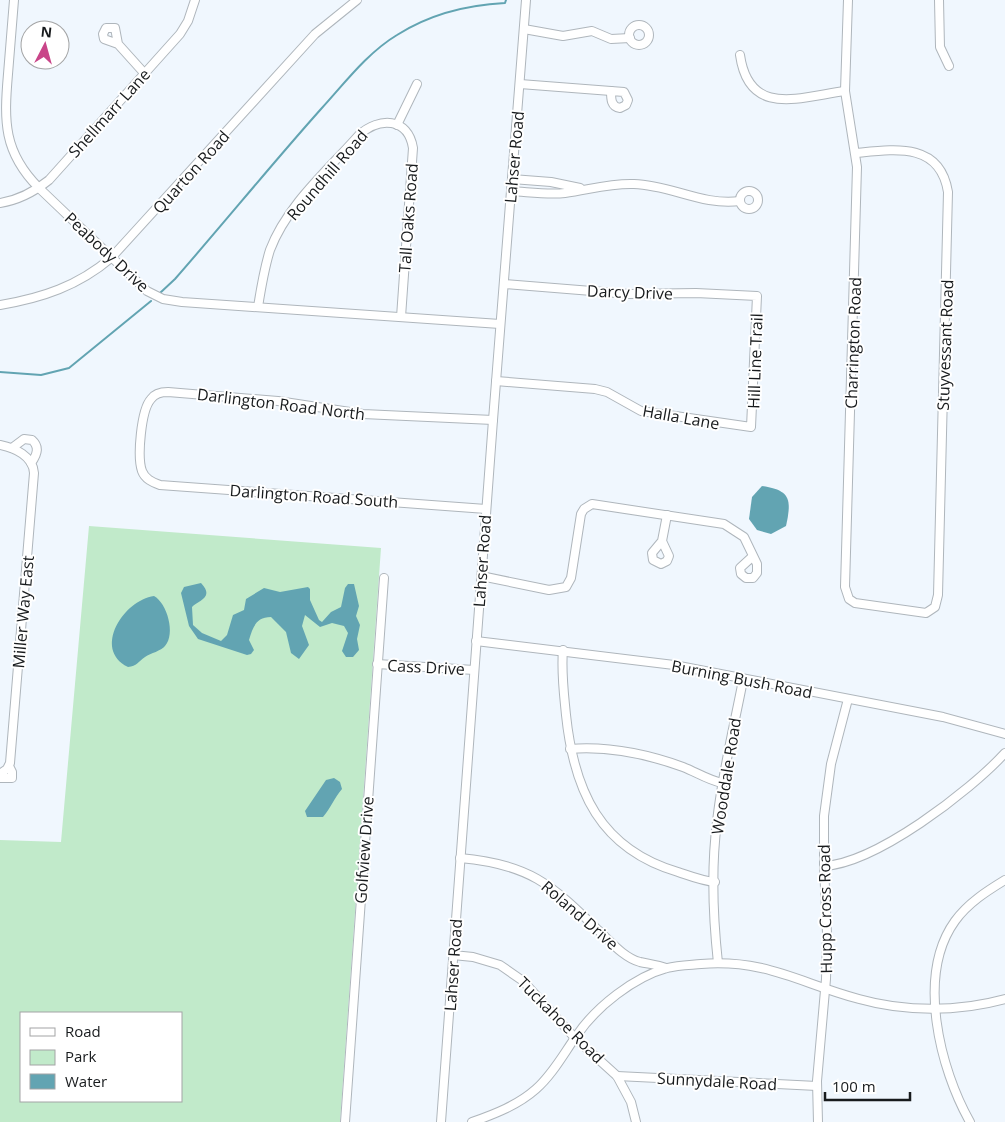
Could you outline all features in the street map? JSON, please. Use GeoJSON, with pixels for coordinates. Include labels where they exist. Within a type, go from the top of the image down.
{"type":"FeatureCollection","features":[{"type":"Feature","properties":{"kind":"street","name":"Peabody Drive"},"geometry":{"type":"LineString","coordinates":[[14,0],[5,106],[6,127],[17,160],[39,188],[147,291],[164,299],[500,324]]}},
{"type":"Feature","properties":{"kind":"street","name":"Shellmarr Lane"},"geometry":{"type":"LineString","coordinates":[[0,203],[21,197],[39,188],[185,28],[195,0]]}},
{"type":"Feature","properties":{"kind":"street","name":"Quarton Road"},"geometry":{"type":"LineString","coordinates":[[0,305],[39,297],[67,287],[87,276],[111,258],[315,34],[357,0]]}},
{"type":"Feature","properties":{"kind":"street","name":"Lahser Road"},"geometry":{"type":"LineString","coordinates":[[441,1122],[526,0]]}},
{"type":"Feature","properties":{"kind":"street","name":"Charrington Road"},"geometry":{"type":"LineString","coordinates":[[848,0],[845,91],[857,153],[845,587],[849,599],[855,603],[920,613],[933,610]]}},
{"type":"Feature","properties":{"kind":"street"},"geometry":{"type":"LineString","coordinates":[[940,0],[940,47],[949,66]]}},
{"type":"Feature","properties":{"kind":"street"},"geometry":{"type":"LineString","coordinates":[[524,29],[563,36],[592,31],[611,39],[630,38]]}},
{"type":"Feature","properties":{"kind":"street"},"geometry":{"type":"LineString","coordinates":[[118,44],[145,74]]}},
{"type":"Feature","properties":{"kind":"street"},"geometry":{"type":"LineString","coordinates":[[740,55],[742,70],[748,82],[767,98],[785,100],[845,91]]}},
{"type":"Feature","properties":{"kind":"street"},"geometry":{"type":"LineString","coordinates":[[397,125],[417,84]]}},
{"type":"Feature","properties":{"kind":"street"},"geometry":{"type":"LineString","coordinates":[[520,84],[611,91]]}},
{"type":"Feature","properties":{"kind":"street","name":"Roundhill Road"},"geometry":{"type":"LineString","coordinates":[[258,307],[270,250],[280,230],[298,203],[367,127],[383,122],[397,125]]}},
{"type":"Feature","properties":{"kind":"street","name":"Tall Oaks Road"},"geometry":{"type":"LineString","coordinates":[[397,125],[406,132],[413,148],[401,317]]}},
{"type":"Feature","properties":{"kind":"street","name":"Stuyvessant Road"},"geometry":{"type":"LineString","coordinates":[[857,153],[897,150],[924,155],[938,167],[948,192],[938,595],[937,603],[933,610]]}},
{"type":"Feature","properties":{"kind":"street"},"geometry":{"type":"LineString","coordinates":[[512,179],[551,182],[582,188]]}},
{"type":"Feature","properties":{"kind":"street"},"geometry":{"type":"LineString","coordinates":[[511,191],[562,193],[582,188],[640,184],[663,188],[700,200],[717,202],[740,201]]}},
{"type":"Feature","properties":{"kind":"street","name":"Darcy Drive"},"geometry":{"type":"LineString","coordinates":[[504,284],[629,294],[757,296]]}},
{"type":"Feature","properties":{"kind":"street","name":"Hill Line Trail"},"geometry":{"type":"LineString","coordinates":[[752,427],[757,296]]}},
{"type":"Feature","properties":{"kind":"street","name":"Halla Lane"},"geometry":{"type":"LineString","coordinates":[[496,381],[595,389],[607,392],[641,411],[752,427]]}},
{"type":"Feature","properties":{"kind":"street","name":"Darlington Road North"},"geometry":{"type":"LineString","coordinates":[[145,476],[140,456],[144,416],[150,400],[163,392],[278,401],[368,414],[430,415],[493,420]]}},
{"type":"Feature","properties":{"kind":"street","name":"Miller Way East"},"geometry":{"type":"LineString","coordinates":[[3,772],[34,478],[32,463],[37,450],[37,444],[32,440],[24,439],[12,448]]}},
{"type":"Feature","properties":{"kind":"street"},"geometry":{"type":"LineString","coordinates":[[0,446],[12,448],[23,454],[32,463]]}},
{"type":"Feature","properties":{"kind":"street","name":"Darlington Road South"},"geometry":{"type":"LineString","coordinates":[[145,476],[151,482],[165,485],[486,509]]}},
{"type":"Feature","properties":{"kind":"street"},"geometry":{"type":"LineString","coordinates":[[481,576],[541,589],[562,589],[569,584],[571,578],[581,514],[587,506],[596,505],[717,522],[730,526],[744,537],[751,548],[752,557]]}},
{"type":"Feature","properties":{"kind":"street"},"geometry":{"type":"LineString","coordinates":[[662,541],[667,515]]}},
{"type":"Feature","properties":{"kind":"street","name":"Golfview Drive"},"geometry":{"type":"LineString","coordinates":[[345,1122],[384,578]]}},
{"type":"Feature","properties":{"kind":"street","name":"Burning Bush Road"},"geometry":{"type":"LineString","coordinates":[[476,641],[651,661],[943,717],[1005,734]]}},
{"type":"Feature","properties":{"kind":"street"},"geometry":{"type":"LineString","coordinates":[[563,650],[564,698],[570,749],[579,783],[599,819],[617,838],[638,855],[656,865],[715,882]]}},
{"type":"Feature","properties":{"kind":"street","name":"Cass Drive"},"geometry":{"type":"LineString","coordinates":[[377,664],[474,670]]}},
{"type":"Feature","properties":{"kind":"street","name":"Wooddale Road"},"geometry":{"type":"LineString","coordinates":[[718,963],[715,834],[722,783],[743,680]]}},
{"type":"Feature","properties":{"kind":"street","name":"Hupp Cross Road"},"geometry":{"type":"LineString","coordinates":[[818,1122],[817,1086],[825,987],[827,933],[823,832],[831,764],[848,699]]}},
{"type":"Feature","properties":{"kind":"street"},"geometry":{"type":"LineString","coordinates":[[570,749],[604,749],[642,755],[682,767],[722,783]]}},
{"type":"Feature","properties":{"kind":"street"},"geometry":{"type":"LineString","coordinates":[[824,866],[840,864],[861,855],[930,816],[962,793],[1005,753]]}},
{"type":"Feature","properties":{"kind":"street","name":"Roland Drive"},"geometry":{"type":"LineString","coordinates":[[460,858],[502,863],[537,877],[562,896],[617,948],[640,962],[666,968]]}},
{"type":"Feature","properties":{"kind":"street"},"geometry":{"type":"LineString","coordinates":[[970,1122],[956,1095],[943,1058],[937,1030],[936,970],[948,932],[971,903],[1005,880]]}},
{"type":"Feature","properties":{"kind":"street","name":"Tuckahoe Road"},"geometry":{"type":"LineString","coordinates":[[453,955],[484,960],[509,970],[528,985],[575,1038],[617,1076],[631,1102],[636,1122]]}},
{"type":"Feature","properties":{"kind":"street"},"geometry":{"type":"LineString","coordinates":[[640,962],[641,979]]}},
{"type":"Feature","properties":{"kind":"street"},"geometry":{"type":"LineString","coordinates":[[472,1122],[526,1097],[555,1067],[593,1016],[610,1001],[641,979],[666,968],[718,963],[769,969],[875,1003],[936,1008],[971,1006],[1005,999]]}},
{"type":"Feature","properties":{"kind":"street","name":"Sunnydale Road"},"geometry":{"type":"LineString","coordinates":[[617,1076],[817,1086]]}},
{"type":"Feature","properties":{"kind":"green space"},"geometry":{"type":"Polygon","coordinates":[[[89,526],[381,548],[340,1122],[0,1122],[0,840],[61,842],[89,526]]]}},
{"type":"Feature","properties":{"kind":"water"},"geometry":{"type":"Polygon","coordinates":[[[762,486],[778,490],[787,497],[789,509],[786,526],[771,534],[757,530],[749,519],[752,497],[762,486]]]}},
{"type":"Feature","properties":{"kind":"water"},"geometry":{"type":"Polygon","coordinates":[[[201,583],[205,588],[206,595],[192,607],[193,625],[202,633],[221,641],[227,635],[233,615],[244,610],[246,599],[264,588],[280,592],[308,587],[310,589],[310,600],[319,620],[322,622],[331,612],[341,607],[345,588],[348,584],[354,584],[359,606],[356,616],[360,625],[357,639],[359,650],[353,657],[346,657],[342,651],[348,633],[344,626],[332,623],[320,627],[305,615],[302,626],[309,645],[299,659],[291,653],[286,632],[271,617],[262,619],[254,627],[249,640],[254,650],[251,654],[247,655],[198,639],[189,626],[181,593],[184,587],[201,583]]]}},
{"type":"Feature","properties":{"kind":"water"},"geometry":{"type":"Polygon","coordinates":[[[154,596],[163,605],[166,612],[170,627],[168,641],[161,649],[145,657],[135,665],[128,667],[118,659],[113,649],[112,638],[116,626],[132,606],[143,599],[154,596]]]}},
{"type":"Feature","properties":{"kind":"water"},"geometry":{"type":"Polygon","coordinates":[[[334,778],[340,782],[342,789],[328,810],[323,817],[307,817],[305,811],[326,780],[334,778]]]}},
{"type":"Feature","properties":{"kind":"waterway"},"geometry":{"type":"LineString","coordinates":[[160,293],[175,279],[347,79],[386,42],[422,21],[435,16],[462,8],[505,3],[506,0]]}},
{"type":"Feature","properties":{"kind":"waterway"},"geometry":{"type":"LineString","coordinates":[[0,372],[41,375],[69,368],[151,301]]}}]}
